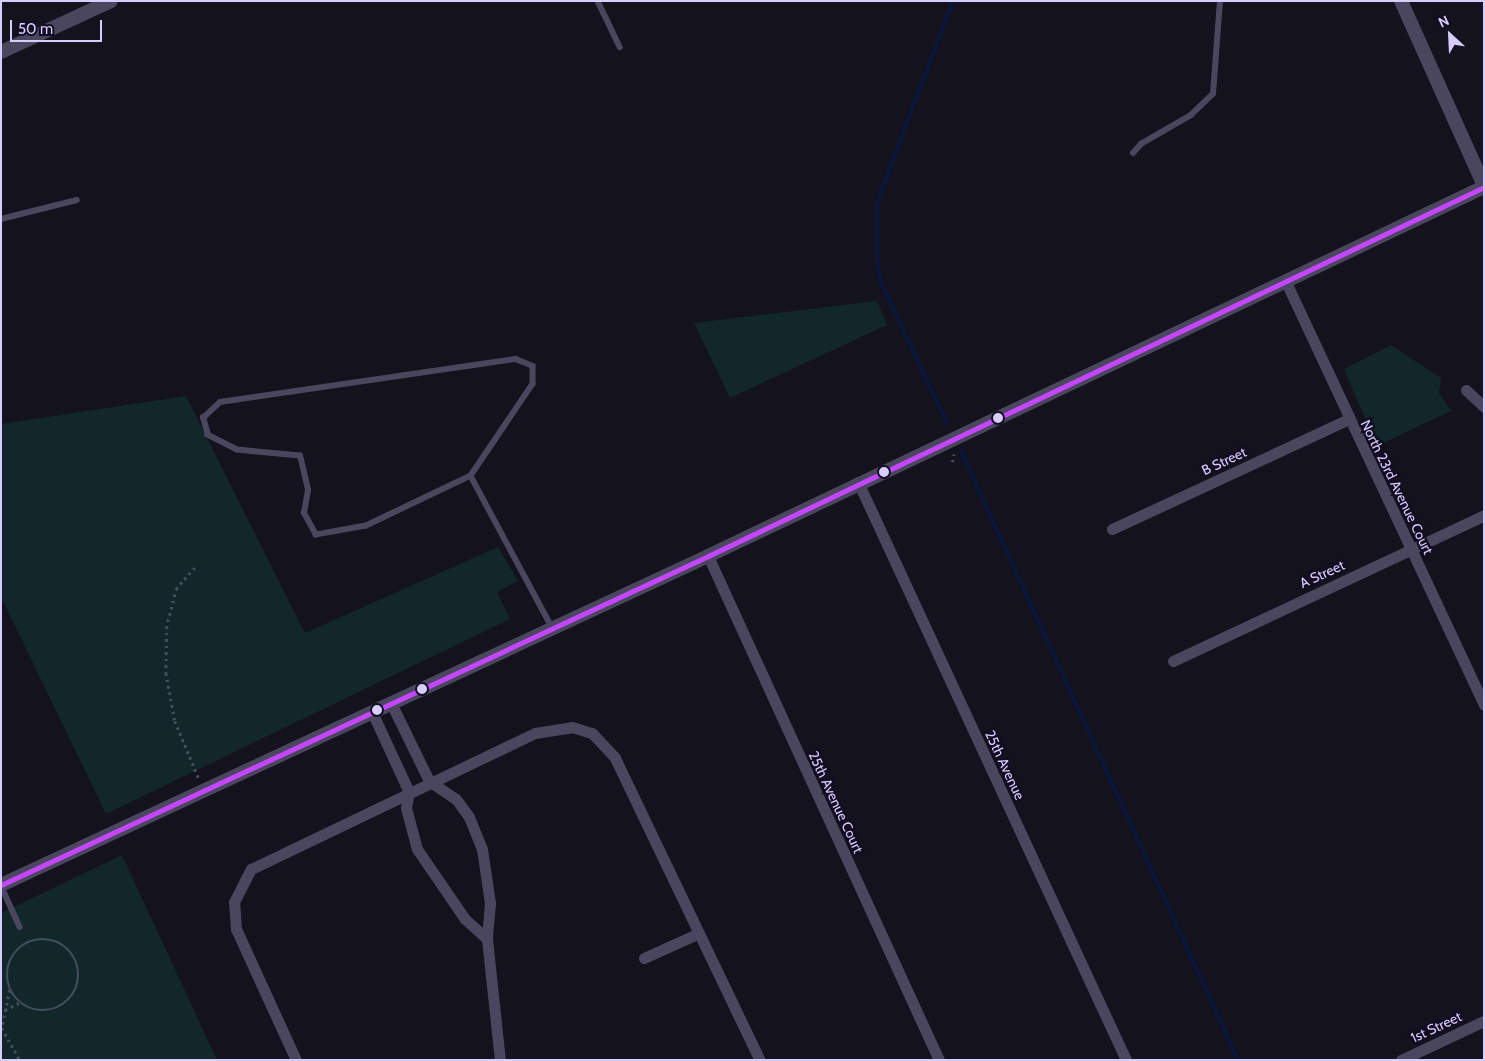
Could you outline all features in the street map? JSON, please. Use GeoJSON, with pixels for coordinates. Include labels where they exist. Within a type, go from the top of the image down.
{"type":"FeatureCollection","features":[{"type":"Feature","properties":{"kind":"street"},"geometry":{"type":"LineString","coordinates":[[1,52],[111,1]]}},
{"type":"Feature","properties":{"kind":"street"},"geometry":{"type":"LineString","coordinates":[[1,885],[708,556],[858,482],[1484,186],[1402,1]]}},
{"type":"Feature","properties":{"kind":"street","name":"North 23rd Avenue Court"},"geometry":{"type":"LineString","coordinates":[[1285,280],[1484,706]]}},
{"type":"Feature","properties":{"kind":"street"},"geometry":{"type":"LineString","coordinates":[[1466,390],[1484,407]]}},
{"type":"Feature","properties":{"kind":"street","name":"B Street"},"geometry":{"type":"LineString","coordinates":[[1112,529],[1349,419]]}},
{"type":"Feature","properties":{"kind":"street","name":"25th Avenue"},"geometry":{"type":"LineString","coordinates":[[858,482],[1126,1060]]}},
{"type":"Feature","properties":{"kind":"street","name":"A Street"},"geometry":{"type":"LineString","coordinates":[[1173,660],[1484,515]]}},
{"type":"Feature","properties":{"kind":"street","name":"25th Avenue Court"},"geometry":{"type":"LineString","coordinates":[[708,556],[939,1060]]}},
{"type":"Feature","properties":{"kind":"street"},"geometry":{"type":"LineString","coordinates":[[391,703],[430,781],[456,799],[477,834],[490,897],[487,939],[500,1060]]}},
{"type":"Feature","properties":{"kind":"street"},"geometry":{"type":"LineString","coordinates":[[372,712],[409,792],[406,808],[409,827],[426,867],[465,919],[487,939]]}},
{"type":"Feature","properties":{"kind":"street"},"geometry":{"type":"LineString","coordinates":[[296,1060],[236,929],[233,914],[240,885],[251,868],[280,852],[534,733],[572,728],[592,733],[615,758],[760,1060]]}},
{"type":"Feature","properties":{"kind":"street"},"geometry":{"type":"LineString","coordinates":[[644,958],[699,933]]}},
{"type":"Feature","properties":{"kind":"street","name":"1st Street"},"geometry":{"type":"LineString","coordinates":[[1401,1060],[1484,1021]]}},
{"type":"Feature","properties":{"kind":"lane"},"geometry":{"type":"LineString","coordinates":[[598,1],[620,47]]}},
{"type":"Feature","properties":{"kind":"lane"},"geometry":{"type":"LineString","coordinates":[[1133,153],[1141,144],[1191,114],[1213,94],[1220,1]]}},
{"type":"Feature","properties":{"kind":"lane"},"geometry":{"type":"LineString","coordinates":[[1,219],[77,200]]}},
{"type":"Feature","properties":{"kind":"lane"},"geometry":{"type":"LineString","coordinates":[[516,359],[533,366],[533,384],[471,476],[366,526],[316,535],[304,513],[308,490],[300,456],[237,450],[208,435],[204,418],[220,402],[282,392],[516,359]]}},
{"type":"Feature","properties":{"kind":"lane"},"geometry":{"type":"LineString","coordinates":[[471,476],[552,627]]}},
{"type":"Feature","properties":{"kind":"lane"},"geometry":{"type":"LineString","coordinates":[[1,885],[20,927]]}},
{"type":"Feature","properties":{"kind":"path"},"geometry":{"type":"LineString","coordinates":[[952,462],[955,449]]}},
{"type":"Feature","properties":{"kind":"path"},"geometry":{"type":"LineString","coordinates":[[195,568],[177,588],[167,626],[166,673],[176,721],[204,790]]}},
{"type":"Feature","properties":{"kind":"path"},"geometry":{"type":"LineString","coordinates":[[10,990],[20,1003],[42,1012],[64,1005],[78,986],[78,968],[71,952],[51,940],[28,942],[11,959],[7,970],[10,990],[4,1011],[2,1028],[20,1060]]}},
{"type":"Feature","properties":{"kind":"path"},"geometry":{"type":"LineString","coordinates":[[4,1011],[20,1003]]}},
{"type":"Feature","properties":{"kind":"green space"},"geometry":{"type":"Polygon","coordinates":[[[877,301],[887,325],[730,398],[694,323],[877,301]]]}},
{"type":"Feature","properties":{"kind":"green space"},"geometry":{"type":"Polygon","coordinates":[[[1391,345],[1441,378],[1439,393],[1451,411],[1377,446],[1344,369],[1391,345]]]}},
{"type":"Feature","properties":{"kind":"green space"},"geometry":{"type":"Polygon","coordinates":[[[186,396],[305,633],[498,547],[518,581],[497,592],[510,619],[106,814],[1,597],[1,424],[186,396]]]}},
{"type":"Feature","properties":{"kind":"green space"},"geometry":{"type":"Polygon","coordinates":[[[122,855],[217,1060],[1,1060],[1,913],[122,855]]]}},
{"type":"Feature","properties":{"kind":"waterway"},"geometry":{"type":"LineString","coordinates":[[947,423],[881,283],[877,263],[877,202],[953,1]]}},
{"type":"Feature","properties":{"kind":"waterway"},"geometry":{"type":"LineString","coordinates":[[961,451],[1238,1060]]}},
{"type":"Feature","properties":{"kind":"transit line"},"geometry":{"type":"LineString","coordinates":[[1,885],[708,556],[1484,187]]}}]}
